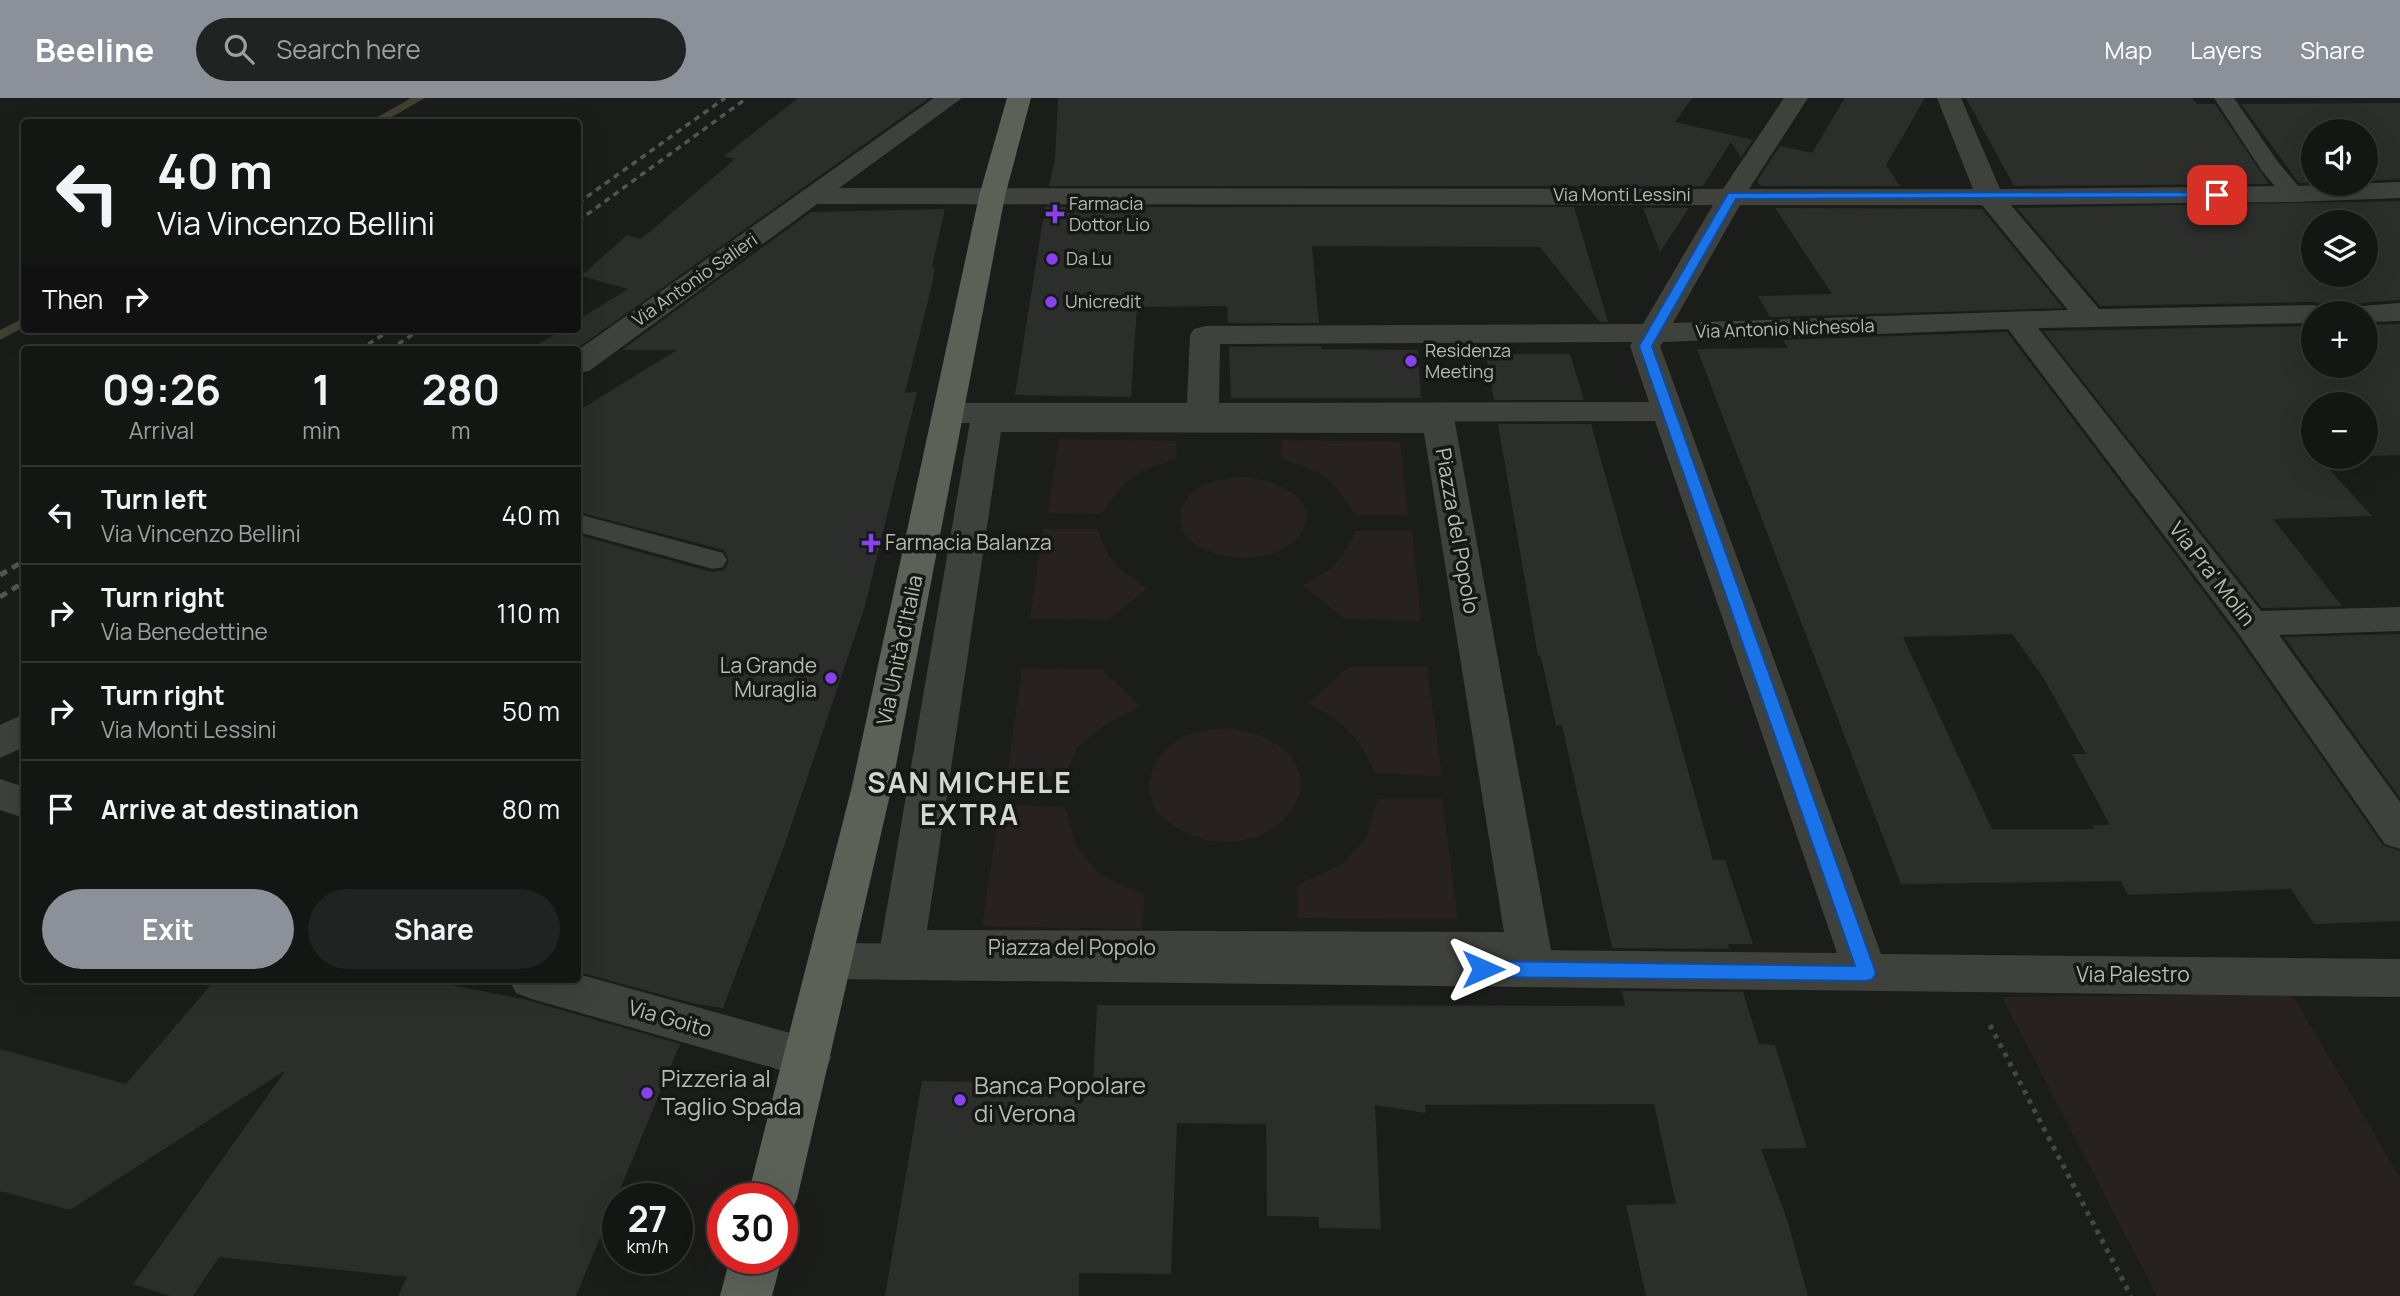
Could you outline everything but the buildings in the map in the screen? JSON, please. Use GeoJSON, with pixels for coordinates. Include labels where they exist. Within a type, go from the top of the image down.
{"type":"FeatureCollection","features":[{"type":"Feature","properties":{"kind":"main road","name":"Via Unità d'Italia"},"geometry":{"type":"LineString","coordinates":[[776,1183],[832,961],[872,786],[950,413],[992,195],[1018,98]]}},
{"type":"Feature","properties":{"kind":"main road"},"geometry":{"type":"LineString","coordinates":[[746,1296],[752,1274]]}},
{"type":"Feature","properties":{"kind":"street","name":"Via Antonio Salieri"},"geometry":{"type":"LineString","coordinates":[[581,362],[950,98]]}},
{"type":"Feature","properties":{"kind":"street"},"geometry":{"type":"LineString","coordinates":[[1797,98],[1732,195],[1645,346],[1867,973]]}},
{"type":"Feature","properties":{"kind":"street"},"geometry":{"type":"LineString","coordinates":[[1949,98],[1990,197],[2090,318]]}},
{"type":"Feature","properties":{"kind":"street","name":"Via Monti Lessini"},"geometry":{"type":"LineString","coordinates":[[812,196],[1990,197],[2294,194],[2400,190]]}},
{"type":"Feature","properties":{"kind":"street"},"geometry":{"type":"LineString","coordinates":[[2378,313],[2400,313]]}},
{"type":"Feature","properties":{"kind":"street","name":"Via Antonio Nichesola"},"geometry":{"type":"LineString","coordinates":[[1203,411],[1205,335],[1653,333],[2016,320],[2301,314]]}},
{"type":"Feature","properties":{"kind":"street","name":"Via Pra' Molin"},"geometry":{"type":"LineString","coordinates":[[2016,320],[2251,624],[2400,833]]}},
{"type":"Feature","properties":{"kind":"street"},"geometry":{"type":"LineString","coordinates":[[950,413],[1669,411]]}},
{"type":"Feature","properties":{"kind":"street","name":"Piazza del Popolo"},"geometry":{"type":"LineString","coordinates":[[986,422],[1439,423],[1529,950],[902,948],[986,422]]}},
{"type":"Feature","properties":{"kind":"street"},"geometry":{"type":"LineString","coordinates":[[2251,624],[2400,619]]}},
{"type":"Feature","properties":{"kind":"street"},"geometry":{"type":"LineString","coordinates":[[0,744],[21,730]]}},
{"type":"Feature","properties":{"kind":"street"},"geometry":{"type":"LineString","coordinates":[[0,794],[21,802]]}},
{"type":"Feature","properties":{"kind":"street","name":"Piazza del Popolo"},"geometry":{"type":"LineString","coordinates":[[832,961],[1867,973]]}},
{"type":"Feature","properties":{"kind":"street","name":"Via Palestro"},"geometry":{"type":"LineString","coordinates":[[1867,973],[2400,978]]}},
{"type":"Feature","properties":{"kind":"street","name":"Via Goito"},"geometry":{"type":"LineString","coordinates":[[542,983],[808,1059]]}},
{"type":"Feature","properties":{"kind":"lane"},"geometry":{"type":"LineString","coordinates":[[2224,98],[2270,166],[2294,194]]}},
{"type":"Feature","properties":{"kind":"lane"},"geometry":{"type":"LineString","coordinates":[[581,524],[713,560]]}},
{"type":"Feature","properties":{"kind":"path"},"geometry":{"type":"LineString","coordinates":[[1964,974],[2131,1296]]}},
{"type":"Feature","properties":{"kind":"shaded area"},"geometry":{"type":"Polygon","coordinates":[[[1059,439],[1177,441],[1176,459],[1132,478],[1102,514],[1048,513],[1059,439]]]}},
{"type":"Feature","properties":{"kind":"shaded area"},"geometry":{"type":"Polygon","coordinates":[[[1282,440],[1400,442],[1408,516],[1355,515],[1333,484],[1307,468],[1281,458],[1282,440]]]}},
{"type":"Feature","properties":{"kind":"shaded area"},"geometry":{"type":"Polygon","coordinates":[[[1245,477],[1282,487],[1301,502],[1307,518],[1300,535],[1283,548],[1260,557],[1231,557],[1190,541],[1184,533],[1180,516],[1187,499],[1208,484],[1223,479],[1245,477]]]}},
{"type":"Feature","properties":{"kind":"shaded area"},"geometry":{"type":"Polygon","coordinates":[[[1043,529],[1098,529],[1106,550],[1116,564],[1148,588],[1107,620],[1030,619],[1043,529]]]}},
{"type":"Feature","properties":{"kind":"shaded area"},"geometry":{"type":"Polygon","coordinates":[[[1355,531],[1412,531],[1421,621],[1345,619],[1303,585],[1335,564],[1346,550],[1355,531]]]}},
{"type":"Feature","properties":{"kind":"shaded area"},"geometry":{"type":"Polygon","coordinates":[[[1349,667],[1427,667],[1442,776],[1375,773],[1363,749],[1349,732],[1332,717],[1309,703],[1349,667]]]}},
{"type":"Feature","properties":{"kind":"shaded area"},"geometry":{"type":"Polygon","coordinates":[[[1022,668],[1101,669],[1140,706],[1105,725],[1078,747],[1064,777],[1007,777],[1022,668]]]}},
{"type":"Feature","properties":{"kind":"shaded area"},"geometry":{"type":"Polygon","coordinates":[[[1227,728],[1270,741],[1294,761],[1300,785],[1292,808],[1273,828],[1245,840],[1210,840],[1172,825],[1161,816],[1150,793],[1153,768],[1168,747],[1197,733],[1227,728]]]}},
{"type":"Feature","properties":{"kind":"shaded area"},"geometry":{"type":"Polygon","coordinates":[[[1378,799],[1442,799],[1458,919],[1298,918],[1297,885],[1342,865],[1366,838],[1378,799]]]}},
{"type":"Feature","properties":{"kind":"shaded area"},"geometry":{"type":"Polygon","coordinates":[[[1000,805],[1065,807],[1076,845],[1099,874],[1145,896],[1142,929],[982,926],[1000,805]]]}},
{"type":"Feature","properties":{"kind":"shaded area"},"geometry":{"type":"Polygon","coordinates":[[[2292,994],[2400,1178],[2400,1296],[2157,1296],[2002,997],[2292,994]]]}},
{"type":"Feature","properties":{"kind":"waterway"},"geometry":{"type":"LineString","coordinates":[[380,119],[419,98]]}},
{"type":"Feature","properties":{"kind":"waterway"},"geometry":{"type":"LineString","coordinates":[[0,336],[21,324]]}},
{"type":"Feature","properties":{"kind":"railway"},"geometry":{"type":"LineString","coordinates":[[581,201],[725,98]]}},
{"type":"Feature","properties":{"kind":"railway"},"geometry":{"type":"LineString","coordinates":[[581,219],[747,98]]}},
{"type":"Feature","properties":{"kind":"railway"},"geometry":{"type":"LineString","coordinates":[[365,346],[386,333]]}},
{"type":"Feature","properties":{"kind":"railway"},"geometry":{"type":"LineString","coordinates":[[395,346],[415,333]]}},
{"type":"Feature","properties":{"kind":"railway"},"geometry":{"type":"LineString","coordinates":[[0,575],[21,563]]}},
{"type":"Feature","properties":{"kind":"railway"},"geometry":{"type":"LineString","coordinates":[[0,597],[21,584]]}},
{"type":"Feature","properties":{"kind":"place","name":"Farmacia Dottor Lio"},"geometry":{"type":"Point","coordinates":[1055,214]}},
{"type":"Feature","properties":{"kind":"place","name":"Da Lu"},"geometry":{"type":"Point","coordinates":[1052,259]}},
{"type":"Feature","properties":{"kind":"place","name":"Unicredit"},"geometry":{"type":"Point","coordinates":[1051,302]}},
{"type":"Feature","properties":{"kind":"place","name":"Residenza Meeting"},"geometry":{"type":"Point","coordinates":[1411,361]}},
{"type":"Feature","properties":{"kind":"place","name":"Farmacia Balanza"},"geometry":{"type":"Point","coordinates":[871,543]}},
{"type":"Feature","properties":{"kind":"place","name":"La Grande Muraglia"},"geometry":{"type":"Point","coordinates":[831,678]}},
{"type":"Feature","properties":{"kind":"place","name":"Pizzeria al Taglio Spada"},"geometry":{"type":"Point","coordinates":[647,1093]}},
{"type":"Feature","properties":{"kind":"place","name":"Banca Popolare di Verona"},"geometry":{"type":"Point","coordinates":[960,1100]}},
{"type":"Feature","properties":{"kind":"district","name":"SAN MICHELE EXTRA"},"geometry":{"type":"Point","coordinates":[970,799]}},
{"type":"Feature","properties":{"kind":"route"},"geometry":{"type":"LineString","coordinates":[[1483,969],[1867,973],[1645,346],[1732,195],[2217,195]]}}]}
